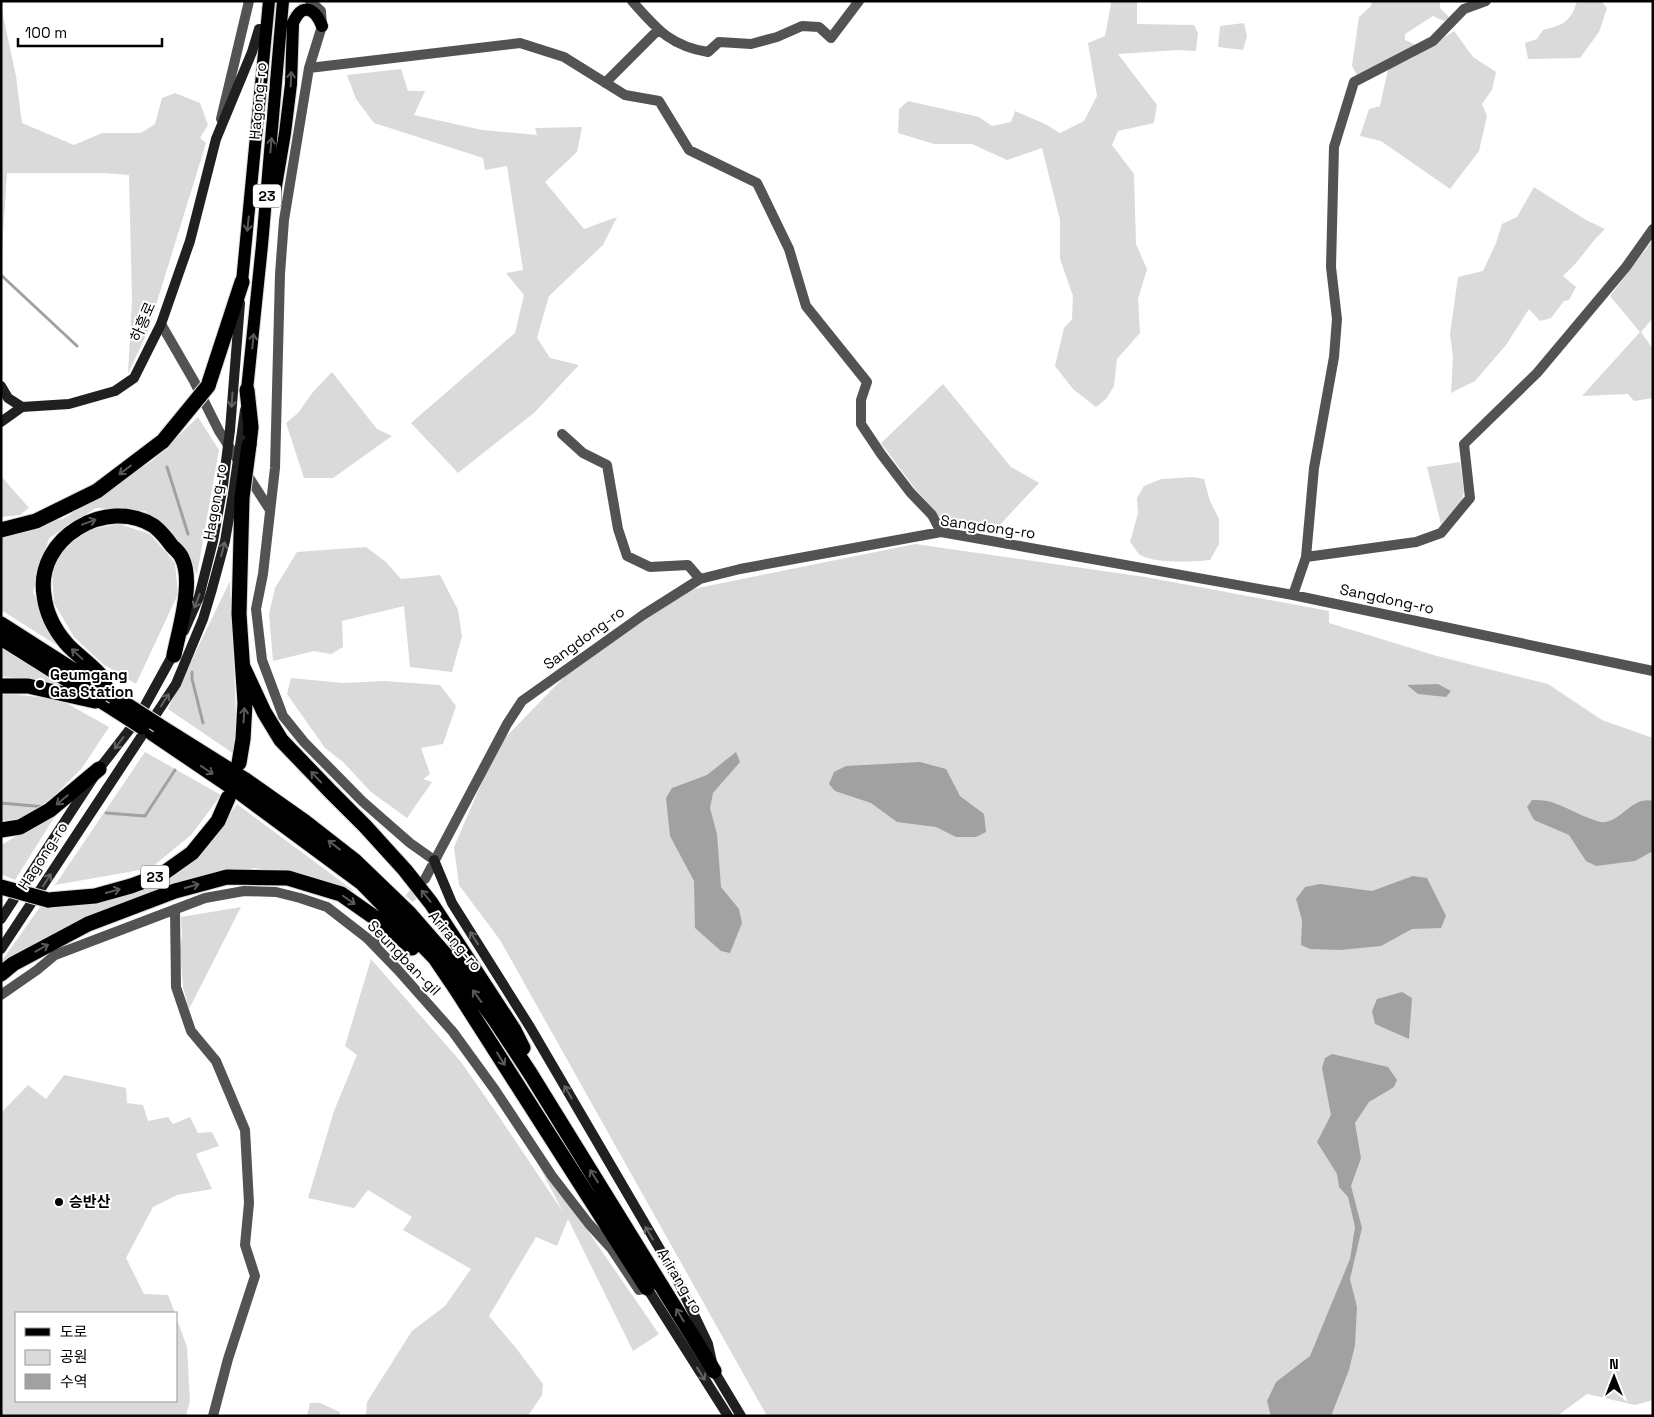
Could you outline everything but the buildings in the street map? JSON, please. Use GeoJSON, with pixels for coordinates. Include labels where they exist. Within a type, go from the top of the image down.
{"type":"FeatureCollection","features":[{"type":"Feature","properties":{"kind":"highway","name":"23"},"geometry":{"type":"LineString","coordinates":[[1,530],[36,521],[97,491],[163,441],[208,386],[242,282]]}},
{"type":"Feature","properties":{"kind":"highway","name":"23"},"geometry":{"type":"LineString","coordinates":[[239,763],[243,739],[245,703],[239,614],[238,496],[245,442],[251,427],[247,390]]}},
{"type":"Feature","properties":{"kind":"highway"},"geometry":{"type":"LineString","coordinates":[[1,686],[28,686],[109,699],[104,679],[66,644],[49,618],[43,594],[44,574],[51,555],[62,538],[77,527],[103,517],[132,517],[154,526],[182,558],[186,579],[185,602],[174,655]]}},
{"type":"Feature","properties":{"kind":"highway","name":"Arirang-ro"},"geometry":{"type":"LineString","coordinates":[[1,624],[155,729],[362,883],[435,958],[647,1288]]}},
{"type":"Feature","properties":{"kind":"highway","name":"Arirang-ro"},"geometry":{"type":"LineString","coordinates":[[1,638],[109,699]]}},
{"type":"Feature","properties":{"kind":"highway"},"geometry":{"type":"LineString","coordinates":[[243,667],[264,712],[281,740],[365,826],[431,902],[514,1030],[526,1056],[530,1073]]}},
{"type":"Feature","properties":{"kind":"highway","name":"Arirang-ro"},"geometry":{"type":"LineString","coordinates":[[155,729],[244,779],[356,861],[409,913],[457,968],[495,1020],[530,1073],[714,1371]]}},
{"type":"Feature","properties":{"kind":"highway"},"geometry":{"type":"LineString","coordinates":[[1,830],[20,828],[50,810],[99,769]]}},
{"type":"Feature","properties":{"kind":"highway","name":"23"},"geometry":{"type":"LineString","coordinates":[[1,887],[48,900],[95,896],[161,875],[192,853],[218,822],[228,798]]}},
{"type":"Feature","properties":{"kind":"highway"},"geometry":{"type":"LineString","coordinates":[[1,974],[13,964],[88,924],[175,891],[227,877],[288,878],[341,894],[391,929],[432,967],[450,979]]}},
{"type":"Feature","properties":{"kind":"main road","name":"Hagong-ro"},"geometry":{"type":"LineString","coordinates":[[242,282],[269,1]]}},
{"type":"Feature","properties":{"kind":"main road","name":"Hagong-ro"},"geometry":{"type":"LineString","coordinates":[[247,390],[259,282],[283,1]]}},
{"type":"Feature","properties":{"kind":"main road"},"geometry":{"type":"LineString","coordinates":[[259,282],[285,133],[291,84],[293,23],[297,14],[304,10],[312,10],[318,15],[322,26]]}},
{"type":"Feature","properties":{"kind":"street"},"geometry":{"type":"LineString","coordinates":[[216,139],[249,1]]}},
{"type":"Feature","properties":{"kind":"street"},"geometry":{"type":"LineString","coordinates":[[306,1],[310,1],[320,11],[322,26],[309,68],[284,220],[279,303],[275,468],[264,574],[256,609],[262,660],[282,716],[304,742],[362,801],[410,843],[434,860],[452,904],[530,1027],[675,1275],[708,1344],[714,1371]]}},
{"type":"Feature","properties":{"kind":"street"},"geometry":{"type":"LineString","coordinates":[[632,1],[658,30],[692,50],[708,52],[719,42],[751,44],[777,37],[802,26],[819,27],[831,38],[859,1]]}},
{"type":"Feature","properties":{"kind":"street"},"geometry":{"type":"LineString","coordinates":[[1293,595],[1306,557],[1314,468],[1334,357],[1337,319],[1332,267],[1334,147],[1354,82],[1433,41],[1464,9],[1486,1]]}},
{"type":"Feature","properties":{"kind":"street","name":"하흥로"},"geometry":{"type":"LineString","coordinates":[[22,407],[68,404],[115,391],[134,378],[161,324],[190,241],[216,139],[252,52],[259,30],[266,29]]}},
{"type":"Feature","properties":{"kind":"street"},"geometry":{"type":"LineString","coordinates":[[605,83],[658,30]]}},
{"type":"Feature","properties":{"kind":"street"},"geometry":{"type":"LineString","coordinates":[[309,68],[520,42],[564,57],[625,95],[659,101],[689,150],[757,183],[789,248],[806,306],[867,382],[861,400],[861,424],[910,492],[932,515],[942,532]]}},
{"type":"Feature","properties":{"kind":"street"},"geometry":{"type":"LineString","coordinates":[[1306,557],[1416,542],[1441,533],[1470,498],[1464,444],[1537,373],[1626,267],[1653,229]]}},
{"type":"Feature","properties":{"kind":"street","name":"Hagong-ro"},"geometry":{"type":"LineString","coordinates":[[1,919],[99,769],[136,720],[174,655],[199,597],[213,541],[223,485],[230,430],[242,282]]}},
{"type":"Feature","properties":{"kind":"street"},"geometry":{"type":"LineString","coordinates":[[161,324],[194,381],[219,431],[270,510]]}},
{"type":"Feature","properties":{"kind":"street"},"geometry":{"type":"LineString","coordinates":[[1,386],[4,396],[22,407],[1,422]]}},
{"type":"Feature","properties":{"kind":"street"},"geometry":{"type":"LineString","coordinates":[[562,434],[583,453],[607,465],[618,530],[627,556],[650,567],[688,565],[700,578]]}},
{"type":"Feature","properties":{"kind":"street","name":"Hagong-ro"},"geometry":{"type":"LineString","coordinates":[[1,949],[176,684],[200,626],[238,496]]}},
{"type":"Feature","properties":{"kind":"street","name":"Sangdong-ro"},"geometry":{"type":"LineString","coordinates":[[425,879],[507,724],[522,701],[643,615],[700,578],[942,532],[1293,595],[1653,671]]}},
{"type":"Feature","properties":{"kind":"street","name":"Seungban-gil"},"geometry":{"type":"LineString","coordinates":[[1,995],[55,955],[205,898],[244,891],[276,892],[327,907],[367,938],[453,1032],[495,1090],[552,1176],[589,1224],[611,1248],[639,1290],[647,1288]]}},
{"type":"Feature","properties":{"kind":"street"},"geometry":{"type":"LineString","coordinates":[[175,909],[176,987],[191,1031],[216,1062],[244,1130],[249,1203],[245,1245],[255,1276],[212,1416]]}},
{"type":"Feature","properties":{"kind":"street"},"geometry":{"type":"LineString","coordinates":[[374,945],[383,934]]}},
{"type":"Feature","properties":{"kind":"street","name":"Arirang-ro"},"geometry":{"type":"LineString","coordinates":[[647,1288],[728,1416]]}},
{"type":"Feature","properties":{"kind":"street","name":"Arirang-ro"},"geometry":{"type":"LineString","coordinates":[[714,1371],[741,1416]]}},
{"type":"Feature","properties":{"kind":"green space"},"geometry":{"type":"Polygon","coordinates":[[[1110,1],[1137,1],[1137,24],[1194,25],[1198,33],[1196,51],[1178,50],[1118,54],[1157,105],[1154,123],[1118,131],[1112,145],[1134,174],[1136,244],[1147,269],[1138,299],[1140,333],[1117,359],[1114,386],[1106,399],[1096,407],[1073,389],[1055,366],[1064,328],[1072,319],[1073,296],[1060,259],[1060,220],[1042,148],[1007,160],[972,144],[934,144],[898,133],[899,109],[908,101],[979,117],[992,126],[1011,122],[1015,111],[1060,133],[1084,121],[1097,96],[1088,43],[1105,36],[1110,1]]]}},
{"type":"Feature","properties":{"kind":"green space"},"geometry":{"type":"Polygon","coordinates":[[[1372,1],[1440,1],[1440,8],[1450,18],[1444,21],[1433,16],[1405,34],[1405,40],[1416,45],[1357,75],[1352,66],[1359,17],[1371,6],[1372,1]]]}},
{"type":"Feature","properties":{"kind":"green space"},"geometry":{"type":"Polygon","coordinates":[[[1577,1],[1601,1],[1607,8],[1599,32],[1580,58],[1528,59],[1525,43],[1537,39],[1543,30],[1565,22],[1572,14],[1577,1]]]}},
{"type":"Feature","properties":{"kind":"green space"},"geometry":{"type":"Polygon","coordinates":[[[1,6],[16,76],[22,123],[74,145],[102,133],[141,133],[155,124],[162,98],[175,93],[200,103],[208,125],[200,138],[206,143],[148,331],[128,374],[132,300],[129,175],[103,173],[7,173],[1,265],[1,6]]]}},
{"type":"Feature","properties":{"kind":"green space"},"geometry":{"type":"Polygon","coordinates":[[[1244,23],[1247,36],[1243,50],[1218,47],[1220,26],[1244,23]]]}},
{"type":"Feature","properties":{"kind":"green space"},"geometry":{"type":"Polygon","coordinates":[[[1454,31],[1473,57],[1496,72],[1492,90],[1482,104],[1487,116],[1479,151],[1450,189],[1381,141],[1360,136],[1369,109],[1380,106],[1388,69],[1414,57],[1454,31]]]}},
{"type":"Feature","properties":{"kind":"green space"},"geometry":{"type":"Polygon","coordinates":[[[401,69],[408,91],[425,91],[414,115],[482,130],[537,135],[535,128],[582,127],[577,152],[545,182],[584,229],[617,217],[603,245],[549,296],[537,338],[550,358],[579,365],[535,412],[458,473],[411,423],[515,333],[524,295],[506,273],[523,270],[507,166],[485,170],[483,158],[374,123],[356,99],[347,75],[401,69]]]}},
{"type":"Feature","properties":{"kind":"green space"},"geometry":{"type":"Polygon","coordinates":[[[1534,187],[1586,220],[1605,229],[1563,276],[1576,287],[1569,300],[1564,301],[1551,318],[1540,321],[1529,309],[1506,345],[1475,381],[1451,393],[1453,357],[1450,334],[1458,277],[1483,271],[1496,243],[1502,224],[1517,217],[1534,187]]]}},
{"type":"Feature","properties":{"kind":"green space"},"geometry":{"type":"Polygon","coordinates":[[[1653,240],[1653,318],[1641,332],[1653,349],[1653,398],[1634,401],[1628,394],[1582,396],[1640,332],[1610,296],[1653,240]]]}},
{"type":"Feature","properties":{"kind":"green space"},"geometry":{"type":"Polygon","coordinates":[[[332,372],[377,429],[392,436],[333,478],[304,478],[286,423],[298,413],[313,392],[332,372]]]}},
{"type":"Feature","properties":{"kind":"green space"},"geometry":{"type":"Polygon","coordinates":[[[943,384],[1011,467],[1039,483],[995,530],[947,526],[913,486],[881,443],[943,384]]]}},
{"type":"Feature","properties":{"kind":"green space"},"geometry":{"type":"Polygon","coordinates":[[[198,417],[219,450],[197,574],[176,538],[145,511],[96,508],[49,538],[33,592],[58,646],[1,610],[1,532],[63,519],[152,461],[198,417]]]}},
{"type":"Feature","properties":{"kind":"green space"},"geometry":{"type":"Polygon","coordinates":[[[1460,462],[1464,492],[1462,500],[1441,524],[1427,467],[1460,462]]]}},
{"type":"Feature","properties":{"kind":"green space"},"geometry":{"type":"Polygon","coordinates":[[[1,476],[29,508],[20,515],[1,517],[1,476]]]}},
{"type":"Feature","properties":{"kind":"green space"},"geometry":{"type":"Polygon","coordinates":[[[1193,477],[1204,479],[1210,501],[1219,519],[1219,544],[1210,560],[1163,561],[1139,554],[1130,542],[1138,513],[1137,498],[1144,486],[1161,479],[1193,477]]]}},
{"type":"Feature","properties":{"kind":"green space"},"geometry":{"type":"Polygon","coordinates":[[[119,524],[150,534],[175,563],[178,594],[136,684],[103,664],[74,637],[54,603],[52,573],[65,545],[82,531],[119,524]]]}},
{"type":"Feature","properties":{"kind":"green space"},"geometry":{"type":"Polygon","coordinates":[[[915,544],[1145,577],[1329,611],[1329,623],[1437,656],[1548,684],[1602,720],[1653,738],[1653,1400],[1635,1405],[1587,1394],[1557,1416],[767,1416],[500,940],[459,885],[454,847],[498,745],[569,672],[688,590],[915,544]]]}},
{"type":"Feature","properties":{"kind":"green space"},"geometry":{"type":"Polygon","coordinates":[[[366,547],[386,562],[401,579],[440,575],[458,610],[462,636],[452,672],[410,667],[404,606],[342,621],[343,647],[331,654],[314,651],[273,661],[269,614],[275,588],[297,552],[366,547]]]}},
{"type":"Feature","properties":{"kind":"green space"},"geometry":{"type":"Polygon","coordinates":[[[230,581],[236,714],[234,754],[168,709],[230,581]]]}},
{"type":"Feature","properties":{"kind":"green space"},"geometry":{"type":"Polygon","coordinates":[[[1,648],[60,684],[1,676],[1,648]]]}},
{"type":"Feature","properties":{"kind":"green space"},"geometry":{"type":"Polygon","coordinates":[[[291,678],[343,683],[384,681],[440,685],[456,706],[443,744],[421,748],[430,774],[423,779],[432,782],[407,818],[371,792],[343,762],[325,748],[287,694],[291,678]]]}},
{"type":"Feature","properties":{"kind":"green space"},"geometry":{"type":"Polygon","coordinates":[[[1,695],[59,699],[109,727],[82,768],[49,801],[22,818],[1,821],[1,695]]]}},
{"type":"Feature","properties":{"kind":"green space"},"geometry":{"type":"Polygon","coordinates":[[[145,752],[221,795],[191,835],[151,868],[55,885],[145,752]]]}},
{"type":"Feature","properties":{"kind":"green space"},"geometry":{"type":"Polygon","coordinates":[[[237,804],[354,891],[255,868],[191,880],[63,928],[1,969],[1,962],[40,907],[97,904],[170,878],[209,844],[237,804]]]}},
{"type":"Feature","properties":{"kind":"green space"},"geometry":{"type":"Polygon","coordinates":[[[57,813],[15,880],[1,874],[1,845],[57,813]]]}},
{"type":"Feature","properties":{"kind":"green space"},"geometry":{"type":"Polygon","coordinates":[[[241,907],[189,1009],[183,987],[180,949],[182,935],[181,917],[241,907]]]}},
{"type":"Feature","properties":{"kind":"green space"},"geometry":{"type":"Polygon","coordinates":[[[371,959],[461,1062],[563,1212],[537,1162],[659,1334],[633,1351],[568,1219],[557,1246],[536,1237],[489,1316],[543,1384],[542,1395],[528,1416],[366,1416],[367,1402],[412,1331],[445,1306],[471,1269],[403,1230],[412,1217],[368,1190],[354,1208],[308,1198],[334,1111],[357,1055],[345,1046],[371,959]]]}},
{"type":"Feature","properties":{"kind":"green space"},"geometry":{"type":"Polygon","coordinates":[[[64,1075],[126,1088],[127,1103],[143,1105],[148,1121],[168,1117],[173,1124],[190,1117],[198,1133],[212,1132],[219,1146],[196,1154],[212,1189],[177,1195],[153,1207],[126,1258],[144,1294],[168,1295],[175,1312],[15,1312],[15,1402],[178,1402],[178,1322],[187,1347],[190,1401],[186,1416],[1,1416],[1,1113],[28,1085],[46,1099],[64,1075]]]}},
{"type":"Feature","properties":{"kind":"green space"},"geometry":{"type":"Polygon","coordinates":[[[310,1403],[320,1403],[340,1412],[340,1416],[307,1416],[310,1403]]]}},
{"type":"Feature","properties":{"kind":"water"},"geometry":{"type":"Polygon","coordinates":[[[1438,684],[1451,691],[1446,697],[1418,694],[1407,685],[1438,684]]]}},
{"type":"Feature","properties":{"kind":"water"},"geometry":{"type":"Polygon","coordinates":[[[736,752],[740,762],[713,793],[710,808],[717,834],[721,887],[739,909],[742,923],[730,953],[721,951],[695,928],[694,881],[670,836],[666,798],[672,788],[707,775],[736,752]]]}},
{"type":"Feature","properties":{"kind":"water"},"geometry":{"type":"Polygon","coordinates":[[[920,762],[946,769],[960,796],[984,814],[986,832],[976,837],[956,837],[936,827],[897,822],[871,803],[835,791],[829,784],[834,772],[846,766],[920,762]]]}},
{"type":"Feature","properties":{"kind":"water"},"geometry":{"type":"Polygon","coordinates":[[[1532,800],[1544,800],[1600,822],[1617,817],[1639,802],[1653,801],[1653,851],[1635,861],[1596,866],[1586,861],[1569,835],[1534,820],[1527,807],[1532,800]]]}},
{"type":"Feature","properties":{"kind":"water"},"geometry":{"type":"Polygon","coordinates":[[[1413,876],[1427,878],[1446,916],[1441,928],[1412,929],[1381,946],[1340,950],[1310,949],[1301,945],[1302,920],[1296,899],[1305,887],[1320,884],[1372,891],[1413,876]]]}},
{"type":"Feature","properties":{"kind":"water"},"geometry":{"type":"Polygon","coordinates":[[[1402,992],[1412,998],[1409,1039],[1375,1024],[1372,1011],[1377,999],[1402,992]]]}},
{"type":"Feature","properties":{"kind":"water"},"geometry":{"type":"Polygon","coordinates":[[[1332,1054],[1388,1067],[1397,1080],[1394,1087],[1369,1102],[1355,1123],[1361,1158],[1351,1186],[1362,1228],[1350,1279],[1357,1307],[1355,1345],[1349,1370],[1331,1416],[1271,1416],[1267,1401],[1276,1382],[1310,1356],[1350,1259],[1355,1227],[1348,1197],[1339,1187],[1337,1174],[1317,1142],[1331,1115],[1322,1068],[1325,1058],[1332,1054]]]}},
{"type":"Feature","properties":{"kind":"waterway"},"geometry":{"type":"LineString","coordinates":[[1,275],[77,346]]}},
{"type":"Feature","properties":{"kind":"waterway"},"geometry":{"type":"LineString","coordinates":[[167,467],[188,534]]}},
{"type":"Feature","properties":{"kind":"waterway"},"geometry":{"type":"LineString","coordinates":[[192,672],[203,723]]}},
{"type":"Feature","properties":{"kind":"waterway"},"geometry":{"type":"LineString","coordinates":[[106,813],[145,816],[175,770]]}},
{"type":"Feature","properties":{"kind":"waterway"},"geometry":{"type":"LineString","coordinates":[[1,803],[46,807]]}},
{"type":"Feature","properties":{"kind":"tunnel"},"geometry":{"type":"LineString","coordinates":[[400,911],[422,883]]}},
{"type":"Feature","properties":{"kind":"place","name":"Geumgang Gas Station"},"geometry":{"type":"Point","coordinates":[40,684]}},
{"type":"Feature","properties":{"kind":"place","name":"승반산"},"geometry":{"type":"Point","coordinates":[59,1202]}}]}
